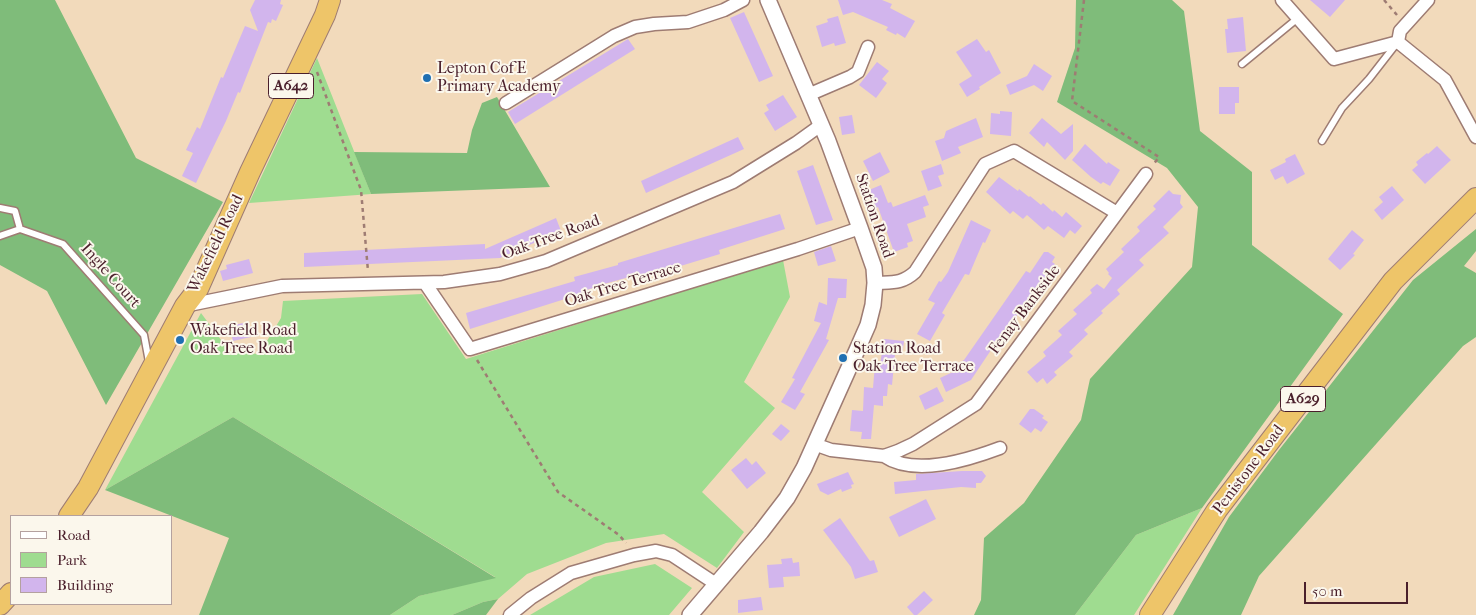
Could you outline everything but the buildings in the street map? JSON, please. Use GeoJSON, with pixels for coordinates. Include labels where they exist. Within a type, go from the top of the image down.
{"type":"FeatureCollection","features":[{"type":"Feature","properties":{"kind":"highway","name":"Wakefield Road"},"geometry":{"type":"LineString","coordinates":[[71,515],[88,488],[182,306],[198,289],[250,172],[325,15],[330,0]]}},
{"type":"Feature","properties":{"kind":"highway","name":"Penistone Road"},"geometry":{"type":"LineString","coordinates":[[1150,615],[1217,510],[1393,282],[1476,198]]}},
{"type":"Feature","properties":{"kind":"highway"},"geometry":{"type":"LineString","coordinates":[[0,605],[10,595]]}},
{"type":"Feature","properties":{"kind":"street"},"geometry":{"type":"LineString","coordinates":[[506,103],[614,36],[635,27],[688,22],[724,10],[743,0]]}},
{"type":"Feature","properties":{"kind":"street","name":"Station Road"},"geometry":{"type":"LineString","coordinates":[[690,615],[787,498],[804,468],[868,324],[873,305],[874,268],[821,125],[768,0]]}},
{"type":"Feature","properties":{"kind":"street"},"geometry":{"type":"LineString","coordinates":[[1282,0],[1334,59],[1398,42]]}},
{"type":"Feature","properties":{"kind":"street"},"geometry":{"type":"LineString","coordinates":[[1398,42],[1400,31],[1428,0]]}},
{"type":"Feature","properties":{"kind":"street"},"geometry":{"type":"LineString","coordinates":[[1398,42],[1445,80],[1476,137]]}},
{"type":"Feature","properties":{"kind":"street"},"geometry":{"type":"LineString","coordinates":[[808,95],[850,78],[858,72],[868,47]]}},
{"type":"Feature","properties":{"kind":"street","name":"Oak Tree Road"},"geometry":{"type":"LineString","coordinates":[[182,306],[282,286],[444,282],[500,274],[546,261],[733,182],[796,143],[821,125]]}},
{"type":"Feature","properties":{"kind":"street"},"geometry":{"type":"LineString","coordinates":[[875,283],[906,280],[915,272],[985,164],[1014,150],[1117,213]]}},
{"type":"Feature","properties":{"kind":"street","name":"Fenay Bankside"},"geometry":{"type":"LineString","coordinates":[[814,444],[831,450],[884,456],[913,444],[976,404],[1146,174]]}},
{"type":"Feature","properties":{"kind":"street","name":"Oak Tree Terrace"},"geometry":{"type":"LineString","coordinates":[[470,348],[798,249],[860,228]]}},
{"type":"Feature","properties":{"kind":"street"},"geometry":{"type":"LineString","coordinates":[[425,283],[470,348]]}},
{"type":"Feature","properties":{"kind":"street"},"geometry":{"type":"LineString","coordinates":[[884,456],[891,461],[913,466],[942,464],[972,458],[1000,448]]}},
{"type":"Feature","properties":{"kind":"street"},"geometry":{"type":"LineString","coordinates":[[510,615],[530,598],[571,574],[634,555],[656,551],[672,555],[716,584]]}},
{"type":"Feature","properties":{"kind":"lane"},"geometry":{"type":"LineString","coordinates":[[1242,64],[1298,18]]}},
{"type":"Feature","properties":{"kind":"lane"},"geometry":{"type":"LineString","coordinates":[[1322,141],[1342,108],[1369,79],[1398,42]]}},
{"type":"Feature","properties":{"kind":"lane"},"geometry":{"type":"LineString","coordinates":[[0,208],[15,211],[20,229],[0,236]]}},
{"type":"Feature","properties":{"kind":"lane","name":"Ingle Court"},"geometry":{"type":"LineString","coordinates":[[20,229],[63,244],[144,335],[151,368]]}},
{"type":"Feature","properties":{"kind":"path"},"geometry":{"type":"LineString","coordinates":[[1084,0],[1072,101],[1159,157],[1146,174]]}},
{"type":"Feature","properties":{"kind":"path"},"geometry":{"type":"LineString","coordinates":[[1384,0],[1395,14],[1410,19]]}},
{"type":"Feature","properties":{"kind":"path"},"geometry":{"type":"LineString","coordinates":[[309,50],[362,190],[369,284]]}},
{"type":"Feature","properties":{"kind":"path"},"geometry":{"type":"LineString","coordinates":[[470,348],[558,492],[619,535],[634,555]]}},
{"type":"Feature","properties":{"kind":"green space"},"geometry":{"type":"Polygon","coordinates":[[[0,0],[55,0],[136,158],[223,202],[106,405],[47,291],[0,265],[0,0]]]}},
{"type":"Feature","properties":{"kind":"green space"},"geometry":{"type":"Polygon","coordinates":[[[1076,0],[1172,0],[1184,11],[1200,131],[1252,172],[1252,245],[1343,314],[1202,508],[1136,535],[1075,615],[974,615],[981,600],[984,538],[1024,503],[1081,420],[1090,379],[1192,267],[1198,207],[1167,168],[1057,102],[1075,48],[1076,0]]]}},
{"type":"Feature","properties":{"kind":"green space"},"geometry":{"type":"Polygon","coordinates":[[[317,58],[371,194],[249,203],[317,58]]]}},
{"type":"Feature","properties":{"kind":"green space"},"geometry":{"type":"Polygon","coordinates":[[[497,97],[550,187],[371,194],[354,152],[467,153],[472,130],[482,103],[497,97]]]}},
{"type":"Feature","properties":{"kind":"green space"},"geometry":{"type":"Polygon","coordinates":[[[1476,229],[1476,251],[1464,266],[1476,273],[1476,337],[1463,346],[1259,576],[1241,615],[1173,615],[1229,517],[1279,450],[1413,280],[1476,229]]]}},
{"type":"Feature","properties":{"kind":"green space"},"geometry":{"type":"Polygon","coordinates":[[[783,260],[790,297],[744,382],[775,408],[702,492],[744,532],[717,568],[664,534],[606,543],[527,574],[498,599],[483,602],[452,615],[390,615],[419,596],[495,577],[233,417],[105,490],[201,313],[230,352],[259,354],[281,318],[283,301],[422,294],[466,359],[783,260]]]}},
{"type":"Feature","properties":{"kind":"green space"},"geometry":{"type":"Polygon","coordinates":[[[233,417],[496,578],[419,596],[390,615],[199,615],[229,538],[105,490],[233,417]]]}},
{"type":"Feature","properties":{"kind":"green space"},"geometry":{"type":"Polygon","coordinates":[[[1202,508],[1134,615],[1075,615],[1136,535],[1202,508]]]}},
{"type":"Feature","properties":{"kind":"green space"},"geometry":{"type":"Polygon","coordinates":[[[655,564],[692,588],[669,615],[530,615],[594,577],[655,564]]]}},
{"type":"Feature","properties":{"kind":"green space"},"geometry":{"type":"Polygon","coordinates":[[[498,599],[486,615],[452,615],[483,602],[498,599]]]}},
{"type":"Feature","properties":{"kind":"place","name":"Lepton CofE Primary Academy"},"geometry":{"type":"Point","coordinates":[427,78]}},
{"type":"Feature","properties":{"kind":"place","name":"Wakefield Road Oak Tree Road"},"geometry":{"type":"Point","coordinates":[180,340]}},
{"type":"Feature","properties":{"kind":"place","name":"Station Road Oak Tree Terrace"},"geometry":{"type":"Point","coordinates":[843,358]}}]}
